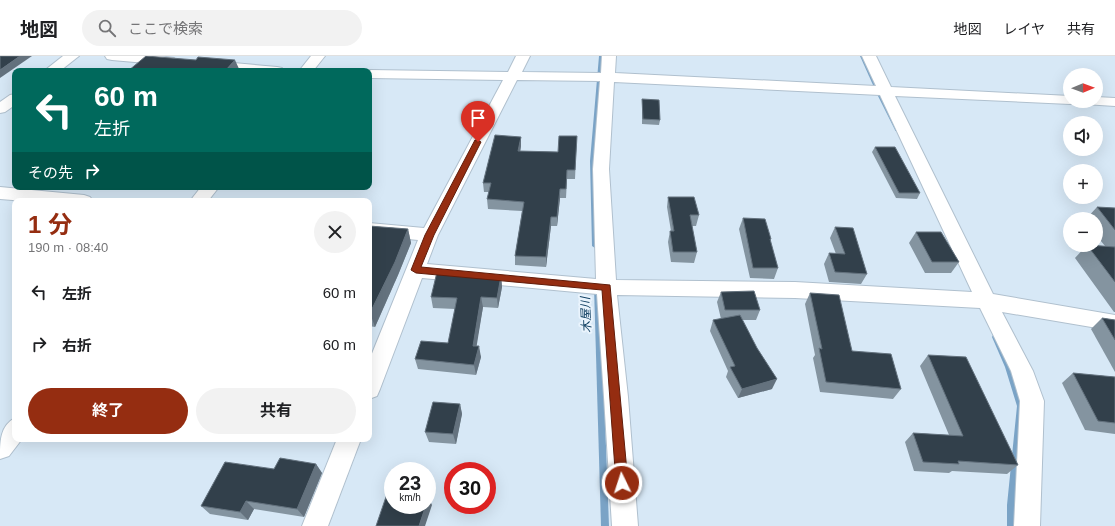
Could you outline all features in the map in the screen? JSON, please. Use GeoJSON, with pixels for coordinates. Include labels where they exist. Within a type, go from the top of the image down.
{"type":"FeatureCollection","features":[{"type":"Feature","properties":{"kind":"street"},"geometry":{"type":"LineString","coordinates":[[55,68],[72,56]]}},
{"type":"Feature","properties":{"kind":"street"},"geometry":{"type":"LineString","coordinates":[[112,56],[183,62]]}},
{"type":"Feature","properties":{"kind":"street"},"geometry":{"type":"LineString","coordinates":[[308,68],[318,56]]}},
{"type":"Feature","properties":{"kind":"street"},"geometry":{"type":"LineString","coordinates":[[372,381],[429,235],[523,56]]}},
{"type":"Feature","properties":{"kind":"street"},"geometry":{"type":"LineString","coordinates":[[609,56],[602,77],[599,286],[616,396],[625,526]]}},
{"type":"Feature","properties":{"kind":"street"},"geometry":{"type":"LineString","coordinates":[[869,56],[986,301],[1022,371],[1032,401],[1027,526]]}},
{"type":"Feature","properties":{"kind":"street"},"geometry":{"type":"LineString","coordinates":[[198,64],[244,68]]}},
{"type":"Feature","properties":{"kind":"street"},"geometry":{"type":"LineString","coordinates":[[372,74],[602,77],[1063,100]]}},
{"type":"Feature","properties":{"kind":"street"},"geometry":{"type":"LineString","coordinates":[[0,109],[12,100]]}},
{"type":"Feature","properties":{"kind":"street"},"geometry":{"type":"LineString","coordinates":[[1103,102],[1115,102]]}},
{"type":"Feature","properties":{"kind":"street"},"geometry":{"type":"LineString","coordinates":[[201,198],[208,190]]}},
{"type":"Feature","properties":{"kind":"street"},"geometry":{"type":"LineString","coordinates":[[0,193],[52,198]]}},
{"type":"Feature","properties":{"kind":"street"},"geometry":{"type":"LineString","coordinates":[[372,229],[429,235]]}},
{"type":"Feature","properties":{"kind":"street"},"geometry":{"type":"LineString","coordinates":[[416,270],[599,286],[795,290],[986,301],[1115,323]]}},
{"type":"Feature","properties":{"kind":"street"},"geometry":{"type":"LineString","coordinates":[[0,448],[12,433]]}},
{"type":"Feature","properties":{"kind":"street"},"geometry":{"type":"LineString","coordinates":[[315,526],[348,442]]}},
{"type":"Feature","properties":{"kind":"building"},"geometry":{"type":"Polygon","coordinates":[[[0,56],[20,56],[0,70],[0,56]]]}},
{"type":"Feature","properties":{"kind":"building"},"geometry":{"type":"Polygon","coordinates":[[[146,56],[196,60],[198,57],[235,60],[228,68],[132,68],[146,56]]]}},
{"type":"Feature","properties":{"kind":"building"},"geometry":{"type":"Polygon","coordinates":[[[642,99],[659,100],[660,120],[643,119],[642,99]]]}},
{"type":"Feature","properties":{"kind":"building"},"geometry":{"type":"Polygon","coordinates":[[[495,135],[521,137],[518,151],[558,152],[559,136],[577,136],[575,170],[567,170],[566,189],[560,189],[557,217],[551,217],[546,257],[515,256],[524,202],[487,199],[491,183],[483,183],[495,135]]]}},
{"type":"Feature","properties":{"kind":"building"},"geometry":{"type":"Polygon","coordinates":[[[875,147],[895,147],[920,193],[899,193],[875,147]]]}},
{"type":"Feature","properties":{"kind":"building"},"geometry":{"type":"Polygon","coordinates":[[[668,197],[694,197],[699,215],[690,215],[697,252],[673,252],[670,231],[674,231],[668,197]]]}},
{"type":"Feature","properties":{"kind":"building"},"geometry":{"type":"Polygon","coordinates":[[[1097,207],[1115,208],[1115,230],[1103,215],[1103,212],[1101,212],[1097,207]]]}},
{"type":"Feature","properties":{"kind":"building"},"geometry":{"type":"Polygon","coordinates":[[[743,218],[765,219],[778,268],[753,268],[743,218]]]}},
{"type":"Feature","properties":{"kind":"building"},"geometry":{"type":"Polygon","coordinates":[[[372,226],[408,229],[395,262],[372,309],[372,226]]]}},
{"type":"Feature","properties":{"kind":"building"},"geometry":{"type":"Polygon","coordinates":[[[835,227],[853,228],[867,274],[835,272],[829,253],[845,254],[835,227]]]}},
{"type":"Feature","properties":{"kind":"building"},"geometry":{"type":"Polygon","coordinates":[[[916,232],[941,232],[959,262],[932,262],[916,232]]]}},
{"type":"Feature","properties":{"kind":"building"},"geometry":{"type":"Polygon","coordinates":[[[1103,246],[1115,247],[1115,282],[1092,252],[1103,252],[1103,246]]]}},
{"type":"Feature","properties":{"kind":"building"},"geometry":{"type":"Polygon","coordinates":[[[437,272],[501,276],[497,298],[481,297],[473,346],[479,346],[474,365],[415,359],[421,341],[448,343],[457,298],[431,297],[437,272]]]}},
{"type":"Feature","properties":{"kind":"building"},"geometry":{"type":"Polygon","coordinates":[[[754,291],[760,310],[725,310],[721,292],[754,291]]]}},
{"type":"Feature","properties":{"kind":"building"},"geometry":{"type":"Polygon","coordinates":[[[810,293],[839,295],[852,351],[891,354],[901,389],[826,382],[819,348],[822,349],[810,293]]]}},
{"type":"Feature","properties":{"kind":"building"},"geometry":{"type":"Polygon","coordinates":[[[740,315],[757,348],[777,379],[742,389],[730,367],[735,366],[713,320],[740,315]]]}},
{"type":"Feature","properties":{"kind":"building"},"geometry":{"type":"Polygon","coordinates":[[[1102,318],[1115,320],[1115,340],[1102,318]]]}},
{"type":"Feature","properties":{"kind":"building"},"geometry":{"type":"Polygon","coordinates":[[[928,355],[966,357],[1018,465],[958,461],[959,464],[923,462],[913,433],[963,436],[928,355]]]}},
{"type":"Feature","properties":{"kind":"building"},"geometry":{"type":"Polygon","coordinates":[[[1073,373],[1115,377],[1115,423],[1098,421],[1073,373]]]}},
{"type":"Feature","properties":{"kind":"building"},"geometry":{"type":"Polygon","coordinates":[[[433,402],[460,404],[453,434],[425,432],[433,402]]]}},
{"type":"Feature","properties":{"kind":"building"},"geometry":{"type":"Polygon","coordinates":[[[280,458],[316,464],[297,509],[246,501],[240,512],[201,506],[225,462],[274,469],[280,458]]]}},
{"type":"Feature","properties":{"kind":"building"},"geometry":{"type":"Polygon","coordinates":[[[384,503],[384,514],[423,514],[419,526],[376,526],[384,503]]]}},
{"type":"Feature","properties":{"kind":"waterway","name":"木屋川"},"geometry":{"type":"LineString","coordinates":[[595,246],[592,161],[601,56]]}},
{"type":"Feature","properties":{"kind":"waterway"},"geometry":{"type":"LineString","coordinates":[[862,56],[875,85]]}},
{"type":"Feature","properties":{"kind":"waterway"},"geometry":{"type":"LineString","coordinates":[[880,96],[897,130]]}},
{"type":"Feature","properties":{"kind":"waterway","name":"木屋川"},"geometry":{"type":"LineString","coordinates":[[597,287],[605,526]]}},
{"type":"Feature","properties":{"kind":"waterway"},"geometry":{"type":"LineString","coordinates":[[995,337],[1008,367],[1020,406],[1011,505],[1011,526]]}},
{"type":"Feature","properties":{"kind":"route"},"geometry":{"type":"LineString","coordinates":[[478,142],[429,235],[416,270],[606,287],[622,483]]}}]}
